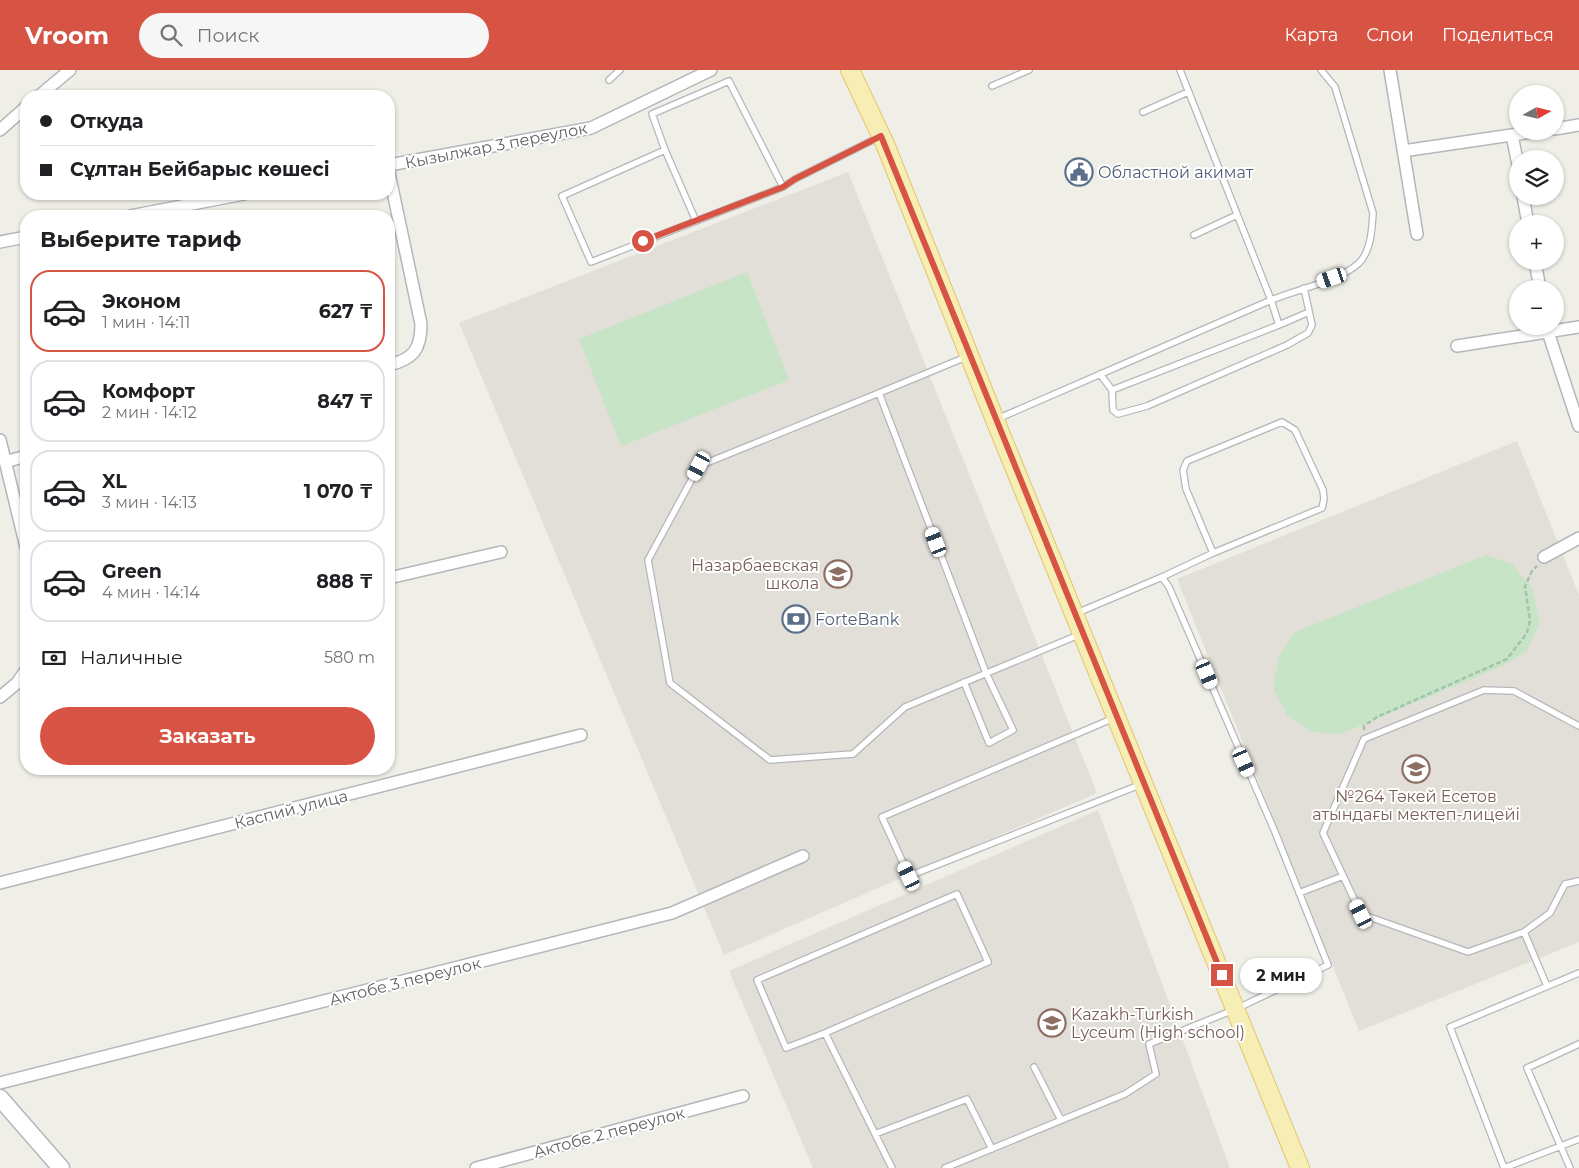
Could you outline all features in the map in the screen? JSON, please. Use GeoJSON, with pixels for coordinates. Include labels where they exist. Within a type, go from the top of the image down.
{"type":"FeatureCollection","features":[{"type":"Feature","properties":{"kind":"main road"},"geometry":{"type":"LineString","coordinates":[[850,70],[881,136],[1300,1168]]}},
{"type":"Feature","properties":{"kind":"street"},"geometry":{"type":"LineString","coordinates":[[46,90],[70,70]]}},
{"type":"Feature","properties":{"kind":"street","name":"Кызылжар 3 переулок"},"geometry":{"type":"LineString","coordinates":[[395,164],[591,128],[711,70]]}},
{"type":"Feature","properties":{"kind":"street"},"geometry":{"type":"LineString","coordinates":[[1390,70],[1417,234]]}},
{"type":"Feature","properties":{"kind":"street"},"geometry":{"type":"LineString","coordinates":[[0,130],[20,112]]}},
{"type":"Feature","properties":{"kind":"street"},"geometry":{"type":"LineString","coordinates":[[1564,128],[1579,125]]}},
{"type":"Feature","properties":{"kind":"street"},"geometry":{"type":"LineString","coordinates":[[1403,151],[1509,135]]}},
{"type":"Feature","properties":{"kind":"street"},"geometry":{"type":"LineString","coordinates":[[161,210],[213,200]]}},
{"type":"Feature","properties":{"kind":"street"},"geometry":{"type":"LineString","coordinates":[[395,200],[421,324],[421,339],[414,354],[395,363]]}},
{"type":"Feature","properties":{"kind":"street"},"geometry":{"type":"LineString","coordinates":[[0,242],[20,238]]}},
{"type":"Feature","properties":{"kind":"street"},"geometry":{"type":"LineString","coordinates":[[1564,328],[1579,327]]}},
{"type":"Feature","properties":{"kind":"street"},"geometry":{"type":"LineString","coordinates":[[1457,346],[1515,335]]}},
{"type":"Feature","properties":{"kind":"street"},"geometry":{"type":"LineString","coordinates":[[1549,335],[1579,426]]}},
{"type":"Feature","properties":{"kind":"street"},"geometry":{"type":"LineString","coordinates":[[0,440],[20,523]]}},
{"type":"Feature","properties":{"kind":"street"},"geometry":{"type":"LineString","coordinates":[[5,462],[20,458]]}},
{"type":"Feature","properties":{"kind":"street"},"geometry":{"type":"LineString","coordinates":[[1544,557],[1579,538]]}},
{"type":"Feature","properties":{"kind":"street"},"geometry":{"type":"LineString","coordinates":[[395,577],[501,552]]}},
{"type":"Feature","properties":{"kind":"street"},"geometry":{"type":"LineString","coordinates":[[0,698],[20,679]]}},
{"type":"Feature","properties":{"kind":"street","name":"Каспий улица"},"geometry":{"type":"LineString","coordinates":[[0,883],[581,735]]}},
{"type":"Feature","properties":{"kind":"street","name":"Актобе 3 переулок"},"geometry":{"type":"LineString","coordinates":[[0,1083],[672,913],[803,856]]}},
{"type":"Feature","properties":{"kind":"street","name":"Актобе 2 переулок"},"geometry":{"type":"LineString","coordinates":[[476,1168],[743,1096]]}},
{"type":"Feature","properties":{"kind":"street"},"geometry":{"type":"LineString","coordinates":[[0,1098],[61,1168]]}},
{"type":"Feature","properties":{"kind":"lane"},"geometry":{"type":"LineString","coordinates":[[610,80],[620,70]]}},
{"type":"Feature","properties":{"kind":"lane"},"geometry":{"type":"LineString","coordinates":[[992,86],[1029,70]]}},
{"type":"Feature","properties":{"kind":"lane"},"geometry":{"type":"LineString","coordinates":[[1180,70],[1271,300],[1279,325]]}},
{"type":"Feature","properties":{"kind":"lane"},"geometry":{"type":"LineString","coordinates":[[996,420],[1271,300],[1345,273],[1360,262],[1368,247],[1373,213],[1335,86],[1322,70]]}},
{"type":"Feature","properties":{"kind":"lane"},"geometry":{"type":"LineString","coordinates":[[696,221],[665,150],[652,114],[729,81],[783,187]]}},
{"type":"Feature","properties":{"kind":"lane"},"geometry":{"type":"LineString","coordinates":[[1143,112],[1188,92]]}},
{"type":"Feature","properties":{"kind":"lane"},"geometry":{"type":"LineString","coordinates":[[665,150],[562,196],[591,262],[783,187],[795,179],[881,136]]}},
{"type":"Feature","properties":{"kind":"lane"},"geometry":{"type":"LineString","coordinates":[[1194,235],[1237,214]]}},
{"type":"Feature","properties":{"kind":"lane"},"geometry":{"type":"LineString","coordinates":[[1100,374],[1112,390],[1114,410],[1118,414],[1147,406],[1287,345],[1308,333],[1312,325],[1304,288]]}},
{"type":"Feature","properties":{"kind":"lane"},"geometry":{"type":"LineString","coordinates":[[1112,390],[1309,312]]}},
{"type":"Feature","properties":{"kind":"lane"},"geometry":{"type":"LineString","coordinates":[[970,355],[699,466],[648,560],[670,683],[770,760],[852,754],[905,707],[1083,634]]}},
{"type":"Feature","properties":{"kind":"lane"},"geometry":{"type":"LineString","coordinates":[[879,393],[986,673],[1013,730],[989,744],[964,682]]}},
{"type":"Feature","properties":{"kind":"lane"},"geometry":{"type":"LineString","coordinates":[[1075,614],[1213,553],[1322,508],[1324,490],[1295,430],[1282,422],[1186,461],[1183,470],[1186,488],[1213,553]]}},
{"type":"Feature","properties":{"kind":"lane"},"geometry":{"type":"LineString","coordinates":[[945,1168],[1125,1094],[1156,1074],[1149,1044],[1236,1010],[1328,965],[1169,587],[1162,577]]}},
{"type":"Feature","properties":{"kind":"lane"},"geometry":{"type":"LineString","coordinates":[[1579,726],[1514,691],[1484,690],[1364,739],[1323,833],[1361,914],[1468,952],[1524,932],[1550,913],[1565,884],[1579,881]]}},
{"type":"Feature","properties":{"kind":"lane"},"geometry":{"type":"LineString","coordinates":[[1117,716],[882,817],[909,876],[1144,783]]}},
{"type":"Feature","properties":{"kind":"lane"},"geometry":{"type":"LineString","coordinates":[[1299,893],[1343,876]]}},
{"type":"Feature","properties":{"kind":"lane"},"geometry":{"type":"LineString","coordinates":[[957,894],[988,962],[825,1033],[786,1048],[757,980],[957,894]]}},
{"type":"Feature","properties":{"kind":"lane"},"geometry":{"type":"LineString","coordinates":[[1524,932],[1547,986]]}},
{"type":"Feature","properties":{"kind":"lane"},"geometry":{"type":"LineString","coordinates":[[1579,973],[1450,1027],[1504,1168],[1579,1140]]}},
{"type":"Feature","properties":{"kind":"lane"},"geometry":{"type":"LineString","coordinates":[[825,1033],[892,1168]]}},
{"type":"Feature","properties":{"kind":"lane"},"geometry":{"type":"LineString","coordinates":[[1570,1168],[1527,1068],[1579,1044]]}},
{"type":"Feature","properties":{"kind":"lane"},"geometry":{"type":"LineString","coordinates":[[1034,1067],[1061,1120]]}},
{"type":"Feature","properties":{"kind":"lane"},"geometry":{"type":"LineString","coordinates":[[875,1134],[967,1099],[992,1148]]}},
{"type":"Feature","properties":{"kind":"path"},"geometry":{"type":"LineString","coordinates":[[1364,739],[1364,726],[1377,716],[1508,659],[1527,633],[1530,620],[1525,586],[1532,571],[1544,557]]}},
{"type":"Feature","properties":{"kind":"shaded area"},"geometry":{"type":"Polygon","coordinates":[[[848,172],[1097,793],[724,955],[459,323],[848,172]]]}},
{"type":"Feature","properties":{"kind":"shaded area","name":"№264 Тәкей Есетов атындағы мектеп-лицейі"},"geometry":{"type":"Polygon","coordinates":[[[1517,441],[1579,595],[1579,942],[1359,1031],[1177,579],[1517,441]]]}},
{"type":"Feature","properties":{"kind":"shaded area"},"geometry":{"type":"Polygon","coordinates":[[[1098,810],[1230,1168],[813,1168],[729,971],[1098,810]]]}},
{"type":"Feature","properties":{"kind":"green space"},"geometry":{"type":"Polygon","coordinates":[[[747,272],[789,380],[621,446],[579,339],[747,272]]]}},
{"type":"Feature","properties":{"kind":"green space"},"geometry":{"type":"Polygon","coordinates":[[[1486,555],[1512,564],[1532,588],[1540,623],[1526,652],[1505,665],[1340,734],[1311,732],[1287,715],[1273,688],[1279,656],[1295,632],[1486,555]]]}},
{"type":"Feature","properties":{"kind":"place","name":"Областной акимат"},"geometry":{"type":"Point","coordinates":[1079,172]}},
{"type":"Feature","properties":{"kind":"place","name":"Назарбаевская школа"},"geometry":{"type":"Point","coordinates":[838,574]}},
{"type":"Feature","properties":{"kind":"place","name":"ForteBank"},"geometry":{"type":"Point","coordinates":[796,619]}},
{"type":"Feature","properties":{"kind":"place","name":"№264 Тәкей Есетов атындағы мектеп-лицейі"},"geometry":{"type":"Point","coordinates":[1416,769]}},
{"type":"Feature","properties":{"kind":"place","name":"Kazakh-Turkish Lyceum (High school)"},"geometry":{"type":"Point","coordinates":[1052,1023]}},
{"type":"Feature","properties":{"kind":"route"},"geometry":{"type":"LineString","coordinates":[[643,241],[783,187],[795,179],[881,136],[1222,975]]}}]}
